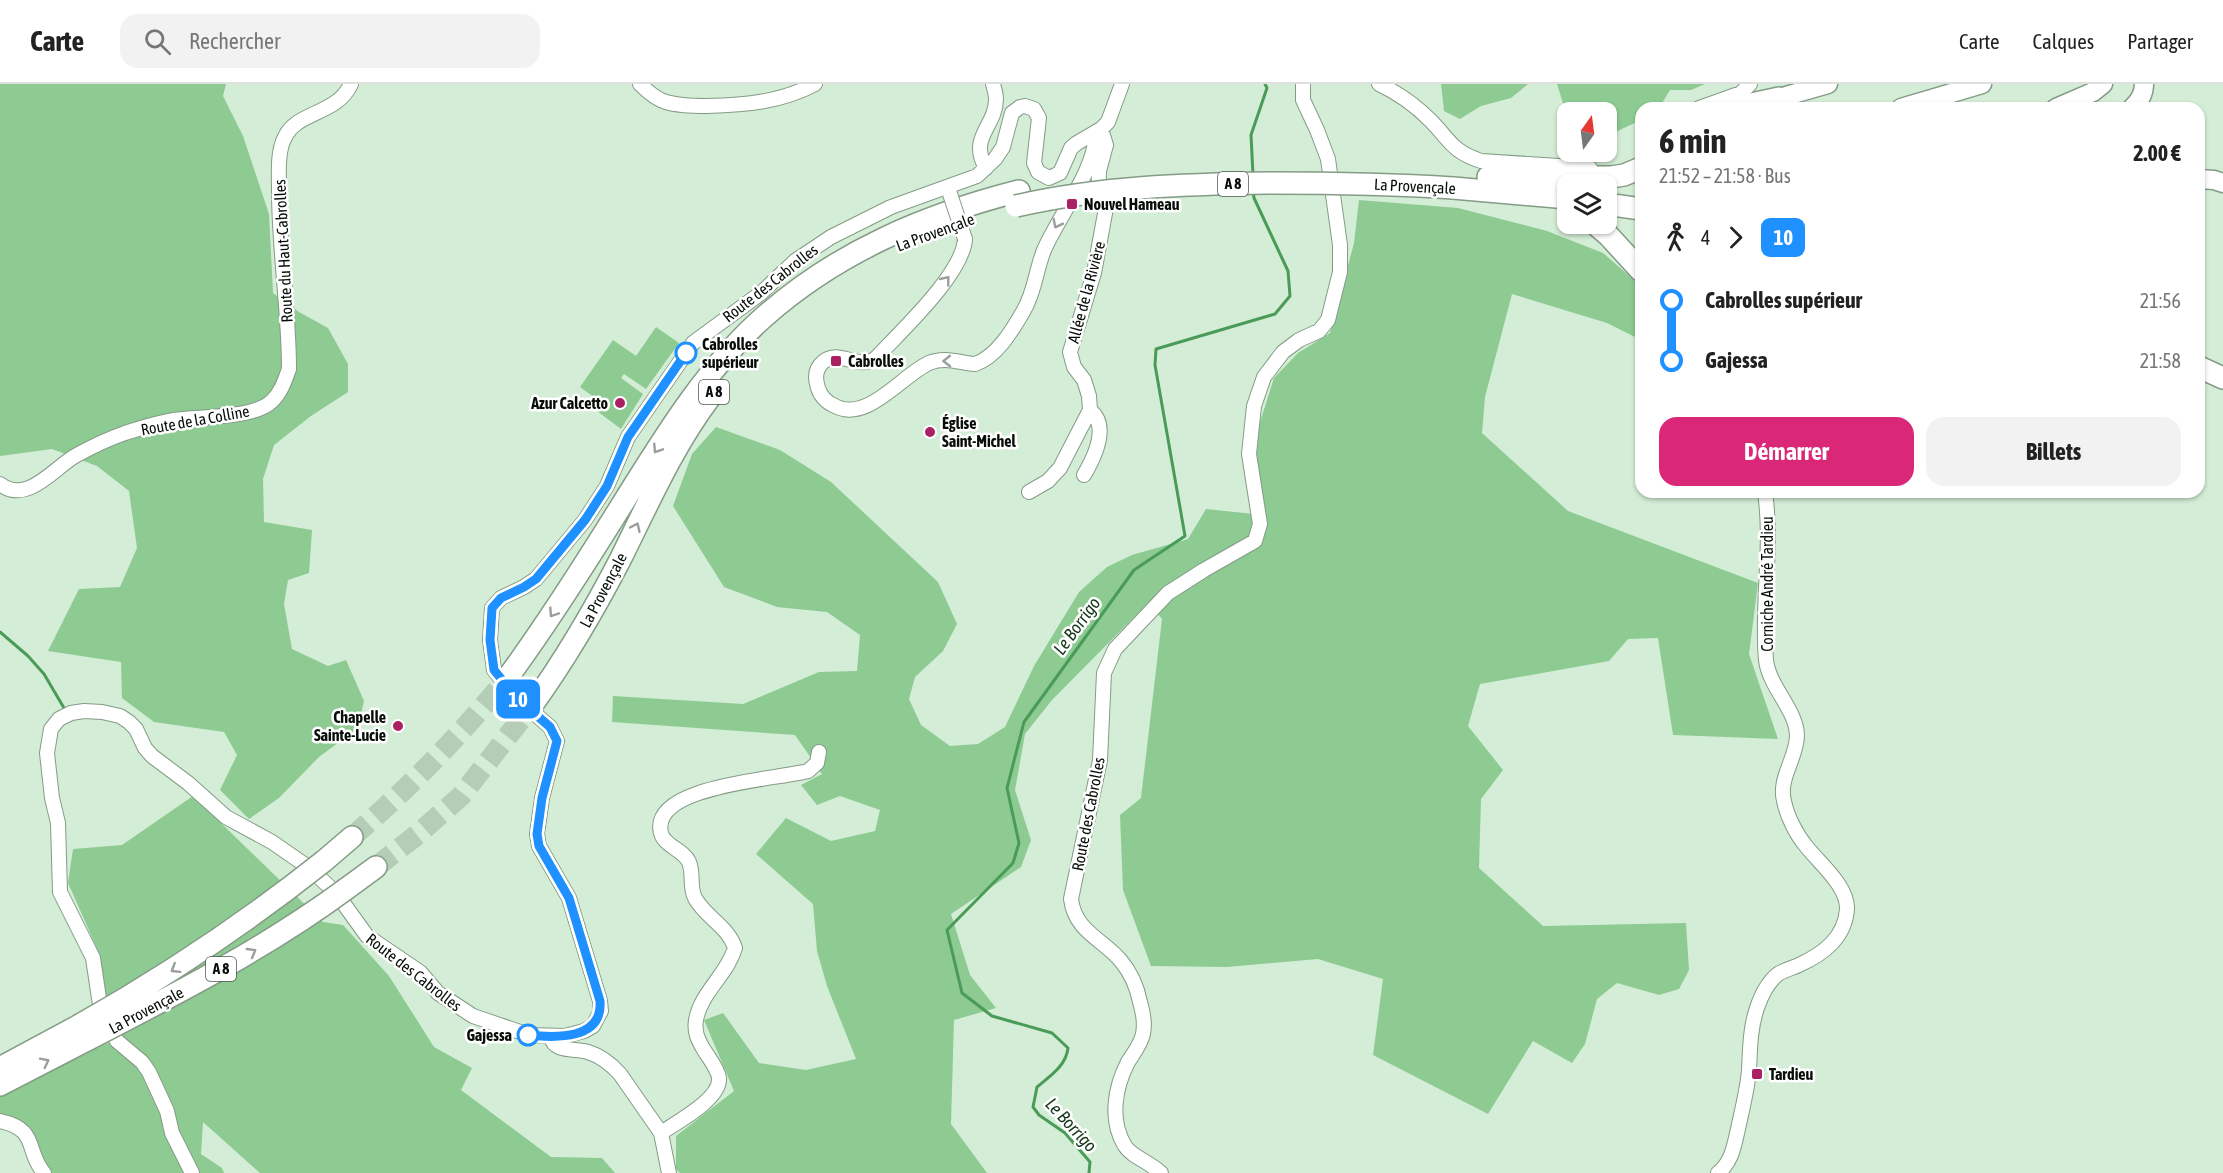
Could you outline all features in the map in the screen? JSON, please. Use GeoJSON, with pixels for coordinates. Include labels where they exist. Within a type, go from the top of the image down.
{"type":"FeatureCollection","features":[{"type":"Feature","properties":{"kind":"highway"},"geometry":{"type":"LineString","coordinates":[[1751,102],[1786,90]]}},
{"type":"Feature","properties":{"kind":"highway"},"geometry":{"type":"LineString","coordinates":[[1765,102],[1786,90]]}},
{"type":"Feature","properties":{"kind":"highway","name":"La Provençale"},"geometry":{"type":"LineString","coordinates":[[511,673],[560,603],[680,415],[722,360],[764,317],[817,276],[881,238],[945,212],[1017,199],[1094,178],[1175,171],[1339,170],[1453,181],[1557,186]]}},
{"type":"Feature","properties":{"kind":"highway"},"geometry":{"type":"LineString","coordinates":[[1483,183],[1611,177],[1635,171]]}},
{"type":"Feature","properties":{"kind":"highway"},"geometry":{"type":"LineString","coordinates":[[1483,183],[1557,207]]}},
{"type":"Feature","properties":{"kind":"highway","name":"La Provençale"},"geometry":{"type":"LineString","coordinates":[[1483,183],[1557,196]]}},
{"type":"Feature","properties":{"kind":"highway"},"geometry":{"type":"LineString","coordinates":[[1617,193],[1635,195]]}},
{"type":"Feature","properties":{"kind":"highway","name":"La Provençale"},"geometry":{"type":"LineString","coordinates":[[533,705],[592,613],[686,433],[719,385],[758,342],[811,297],[874,257],[1017,199]]}},
{"type":"Feature","properties":{"kind":"highway"},"geometry":{"type":"LineString","coordinates":[[1617,206],[1635,208]]}},
{"type":"Feature","properties":{"kind":"highway"},"geometry":{"type":"LineString","coordinates":[[1607,234],[1635,264]]}},
{"type":"Feature","properties":{"kind":"highway"},"geometry":{"type":"LineString","coordinates":[[2205,356],[2223,363]]}},
{"type":"Feature","properties":{"kind":"highway"},"geometry":{"type":"LineString","coordinates":[[2205,370],[2223,378]]}},
{"type":"Feature","properties":{"kind":"highway","name":"La Provençale"},"geometry":{"type":"LineString","coordinates":[[0,1085],[84,1033],[226,935],[352,837]]}},
{"type":"Feature","properties":{"kind":"highway","name":"La Provençale"},"geometry":{"type":"LineString","coordinates":[[0,1068],[84,1033],[241,958],[296,924],[376,867]]}},
{"type":"Feature","properties":{"kind":"main road"},"geometry":{"type":"LineString","coordinates":[[1786,90],[1828,84]]}},
{"type":"Feature","properties":{"kind":"main road"},"geometry":{"type":"LineString","coordinates":[[1921,102],[1982,84]]}},
{"type":"Feature","properties":{"kind":"main road"},"geometry":{"type":"LineString","coordinates":[[2070,102],[2093,92],[2103,84]]}},
{"type":"Feature","properties":{"kind":"main road"},"geometry":{"type":"LineString","coordinates":[[2138,102],[2144,92],[2144,84]]}},
{"type":"Feature","properties":{"kind":"main road"},"geometry":{"type":"LineString","coordinates":[[2149,102],[2156,84]]}},
{"type":"Feature","properties":{"kind":"main road"},"geometry":{"type":"LineString","coordinates":[[2205,171],[2223,174]]}},
{"type":"Feature","properties":{"kind":"main road"},"geometry":{"type":"LineString","coordinates":[[2205,179],[2223,183]]}},
{"type":"Feature","properties":{"kind":"street","name":"Route du Haut-Cabrolles"},"geometry":{"type":"LineString","coordinates":[[285,380],[289,369],[289,356],[279,225],[279,175],[284,138],[290,129],[340,101],[351,84]]}},
{"type":"Feature","properties":{"kind":"street"},"geometry":{"type":"LineString","coordinates":[[640,84],[655,98],[668,103],[694,106],[756,104],[797,93],[815,84]]}},
{"type":"Feature","properties":{"kind":"street"},"geometry":{"type":"LineString","coordinates":[[986,168],[979,151],[980,140],[994,112],[996,99],[993,84]]}},
{"type":"Feature","properties":{"kind":"street","name":"Route des Cabrolles"},"geometry":{"type":"LineString","coordinates":[[192,1173],[172,1133],[167,1111],[149,1072],[142,1062],[117,1041],[107,1023],[100,1005],[93,958],[60,892],[59,831],[52,798],[47,753],[51,729],[59,719],[71,712],[84,711],[120,716],[129,722],[136,729],[145,748],[152,756],[188,783],[226,817],[272,842],[308,867],[336,893],[367,936],[420,972],[447,1001],[487,1022],[529,1035],[565,1036],[593,1026],[601,1011],[600,1001],[569,898],[539,846],[537,834],[542,798],[557,741],[550,727],[517,698],[494,670],[490,640],[492,608],[501,598],[536,579],[585,520],[607,486],[631,431],[693,343],[761,293],[795,261],[826,240],[873,215],[949,191],[978,176],[1002,147],[1012,113],[1020,107],[1030,107],[1037,113],[1039,126],[1034,163],[1038,172],[1049,178],[1060,173],[1071,148],[1108,122],[1122,84]]}},
{"type":"Feature","properties":{"kind":"street","name":"Route des Cabrolles"},"geometry":{"type":"LineString","coordinates":[[1161,1173],[1153,1164],[1125,1147],[1117,1125],[1114,1104],[1122,1074],[1143,1035],[1144,1018],[1137,984],[1121,961],[1080,925],[1072,912],[1071,899],[1100,760],[1104,673],[1115,649],[1168,593],[1255,541],[1260,524],[1249,454],[1254,406],[1264,377],[1283,352],[1299,340],[1318,331],[1328,320],[1340,272],[1340,245],[1328,159],[1303,100],[1303,84]]}},
{"type":"Feature","properties":{"kind":"street"},"geometry":{"type":"LineString","coordinates":[[1379,84],[1388,88],[1430,120],[1451,146],[1465,156],[1481,161],[1601,168],[1626,165],[1635,160]]}},
{"type":"Feature","properties":{"kind":"street"},"geometry":{"type":"LineString","coordinates":[[1716,102],[1741,93],[1750,84]]}},
{"type":"Feature","properties":{"kind":"street"},"geometry":{"type":"LineString","coordinates":[[949,191],[965,239],[963,252],[950,276],[875,359],[862,364],[847,359],[831,358],[818,368],[816,380],[819,391],[829,403],[841,409],[860,408],[879,399],[930,363],[949,360],[975,364],[997,349],[1026,308],[1036,284],[1044,250],[1091,160],[1098,131]]}},
{"type":"Feature","properties":{"kind":"street","name":"Allée de la Rivière"},"geometry":{"type":"LineString","coordinates":[[1084,475],[1098,445],[1099,428],[1095,414],[1090,410],[1084,380],[1074,366],[1070,352],[1094,273],[1106,208],[1098,201],[1099,171],[1106,145],[1098,131]]}},
{"type":"Feature","properties":{"kind":"street","name":"Route de la Colline"},"geometry":{"type":"LineString","coordinates":[[0,484],[5,489],[24,490],[38,484],[73,457],[111,438],[147,426],[255,409],[271,403],[285,380]]}},
{"type":"Feature","properties":{"kind":"street"},"geometry":{"type":"LineString","coordinates":[[1029,492],[1048,481],[1060,468],[1090,410]]}},
{"type":"Feature","properties":{"kind":"street","name":"Corniche André Tardieu"},"geometry":{"type":"LineString","coordinates":[[1718,1173],[1731,1157],[1745,1100],[1753,1023],[1767,985],[1779,973],[1813,958],[1837,939],[1844,925],[1847,909],[1846,898],[1828,870],[1805,845],[1788,814],[1783,798],[1784,777],[1793,758],[1797,734],[1766,663],[1769,528],[1766,498]]}},
{"type":"Feature","properties":{"kind":"street"},"geometry":{"type":"LineString","coordinates":[[661,1133],[701,1105],[714,1094],[718,1087],[719,1076],[697,1038],[696,1017],[708,991],[726,968],[735,948],[729,934],[699,905],[692,888],[692,871],[688,859],[662,837],[660,829],[662,821],[667,812],[700,791],[808,771],[817,764],[819,752]]}},
{"type":"Feature","properties":{"kind":"street"},"geometry":{"type":"LineString","coordinates":[[551,1037],[552,1044],[557,1047],[587,1052],[613,1065],[661,1133],[669,1173]]}},
{"type":"Feature","properties":{"kind":"street"},"geometry":{"type":"LineString","coordinates":[[0,1121],[13,1123],[25,1133],[33,1147],[37,1165],[44,1173]]}},
{"type":"Feature","properties":{"kind":"green space"},"geometry":{"type":"Polygon","coordinates":[[[0,84],[226,84],[223,96],[243,136],[269,214],[273,293],[299,312],[328,328],[348,364],[348,392],[311,416],[274,445],[263,479],[264,522],[312,530],[309,573],[288,580],[284,604],[292,649],[328,666],[346,660],[364,701],[358,728],[319,757],[279,798],[249,819],[220,790],[237,755],[224,732],[154,722],[122,698],[121,662],[48,651],[79,589],[120,587],[137,548],[129,491],[97,466],[52,449],[0,456],[0,84]]]}},
{"type":"Feature","properties":{"kind":"green space"},"geometry":{"type":"Polygon","coordinates":[[[1441,84],[1528,84],[1511,98],[1481,106],[1460,119],[1444,111],[1441,84]]]}},
{"type":"Feature","properties":{"kind":"green space"},"geometry":{"type":"Polygon","coordinates":[[[1557,84],[1705,84],[1691,90],[1670,90],[1663,102],[1635,102],[1635,123],[1617,131],[1617,102],[1563,102],[1557,84]]]}},
{"type":"Feature","properties":{"kind":"green space"},"geometry":{"type":"Polygon","coordinates":[[[1359,200],[1458,208],[1547,231],[1603,253],[1635,281],[1635,337],[1607,323],[1512,294],[1485,397],[1482,433],[1568,511],[1758,583],[1749,654],[1778,739],[1673,735],[1658,638],[1628,639],[1609,661],[1480,684],[1468,726],[1503,770],[1481,799],[1479,868],[1543,926],[1686,923],[1689,970],[1679,989],[1659,995],[1617,983],[1597,999],[1585,1044],[1572,1063],[1533,1041],[1488,1114],[1373,1055],[1383,979],[1318,959],[1227,967],[1151,966],[1123,890],[1120,815],[1141,798],[1162,619],[1149,602],[1052,700],[1025,734],[1015,790],[1031,840],[1021,867],[951,914],[970,975],[996,1008],[954,1020],[951,1124],[987,1173],[680,1173],[676,1169],[676,1136],[734,1091],[704,1020],[723,1013],[759,1063],[806,1070],[856,1059],[827,986],[817,951],[813,904],[756,854],[786,818],[831,841],[875,831],[880,810],[840,796],[817,805],[801,785],[822,774],[795,735],[612,722],[613,696],[743,704],[819,672],[857,671],[860,635],[827,612],[777,607],[724,587],[673,506],[692,454],[716,427],[780,450],[831,482],[938,582],[957,624],[943,651],[915,677],[909,699],[921,725],[950,746],[978,744],[1005,727],[1034,666],[1079,592],[1107,567],[1132,555],[1188,539],[1206,509],[1263,515],[1254,441],[1274,378],[1298,353],[1330,333],[1354,243],[1359,200]]]}},
{"type":"Feature","properties":{"kind":"green space"},"geometry":{"type":"Polygon","coordinates":[[[656,327],[679,343],[646,389],[624,374],[621,378],[643,394],[621,429],[597,411],[602,403],[580,387],[613,340],[636,356],[656,327]]]}},
{"type":"Feature","properties":{"kind":"green space"},"geometry":{"type":"Polygon","coordinates":[[[193,796],[323,922],[343,925],[389,976],[434,1047],[472,1068],[461,1090],[551,1157],[602,1158],[615,1173],[260,1173],[203,1122],[201,1154],[222,1168],[224,1173],[45,1173],[35,1138],[0,1117],[0,1097],[67,1062],[113,1042],[99,953],[68,883],[73,849],[122,845],[193,796]]]}},
{"type":"Feature","properties":{"kind":"waterway","name":"Le Borrigo"},"geometry":{"type":"LineString","coordinates":[[1253,175],[1251,135],[1267,88],[1265,84]]}},
{"type":"Feature","properties":{"kind":"waterway","name":"Le Borrigo"},"geometry":{"type":"LineString","coordinates":[[1089,1173],[1090,1162],[1065,1133],[1039,1115],[1033,1107],[1037,1087],[1061,1065],[1068,1048],[1052,1033],[992,1016],[962,993],[947,930],[1013,863],[1019,843],[1007,788],[1024,722],[1134,570],[1185,536],[1155,365],[1156,349],[1275,314],[1290,296],[1288,271],[1254,198],[1253,191]]}},
{"type":"Feature","properties":{"kind":"waterway"},"geometry":{"type":"LineString","coordinates":[[0,632],[28,656],[44,674],[64,708]]}},
{"type":"Feature","properties":{"kind":"tunnel"},"geometry":{"type":"LineString","coordinates":[[352,837],[435,759],[511,673]]}},
{"type":"Feature","properties":{"kind":"tunnel"},"geometry":{"type":"LineString","coordinates":[[376,867],[461,796],[533,704]]}},
{"type":"Feature","properties":{"kind":"bus line","name":"10"},"geometry":{"type":"LineString","coordinates":[[528,1035],[565,1036],[584,1031],[593,1026],[601,1011],[569,898],[539,846],[537,834],[542,798],[557,741],[555,733],[517,698],[494,670],[490,640],[490,613],[496,601],[524,587],[542,573],[598,503],[623,446],[635,425],[686,353]]}},
{"type":"Feature","properties":{"kind":"place","name":"Nouvel Hameau"},"geometry":{"type":"Point","coordinates":[1072,204]}},
{"type":"Feature","properties":{"kind":"place","name":"Cabrolles supérieur"},"geometry":{"type":"Point","coordinates":[686,353]}},
{"type":"Feature","properties":{"kind":"place","name":"Cabrolles"},"geometry":{"type":"Point","coordinates":[836,361]}},
{"type":"Feature","properties":{"kind":"place","name":"Azur Calcetto"},"geometry":{"type":"Point","coordinates":[620,403]}},
{"type":"Feature","properties":{"kind":"place","name":"Église Saint-Michel"},"geometry":{"type":"Point","coordinates":[930,432]}},
{"type":"Feature","properties":{"kind":"place","name":"Chapelle Sainte-Lucie"},"geometry":{"type":"Point","coordinates":[398,726]}},
{"type":"Feature","properties":{"kind":"place","name":"Gajessa"},"geometry":{"type":"Point","coordinates":[528,1035]}},
{"type":"Feature","properties":{"kind":"place","name":"Tardieu"},"geometry":{"type":"Point","coordinates":[1757,1074]}}]}
